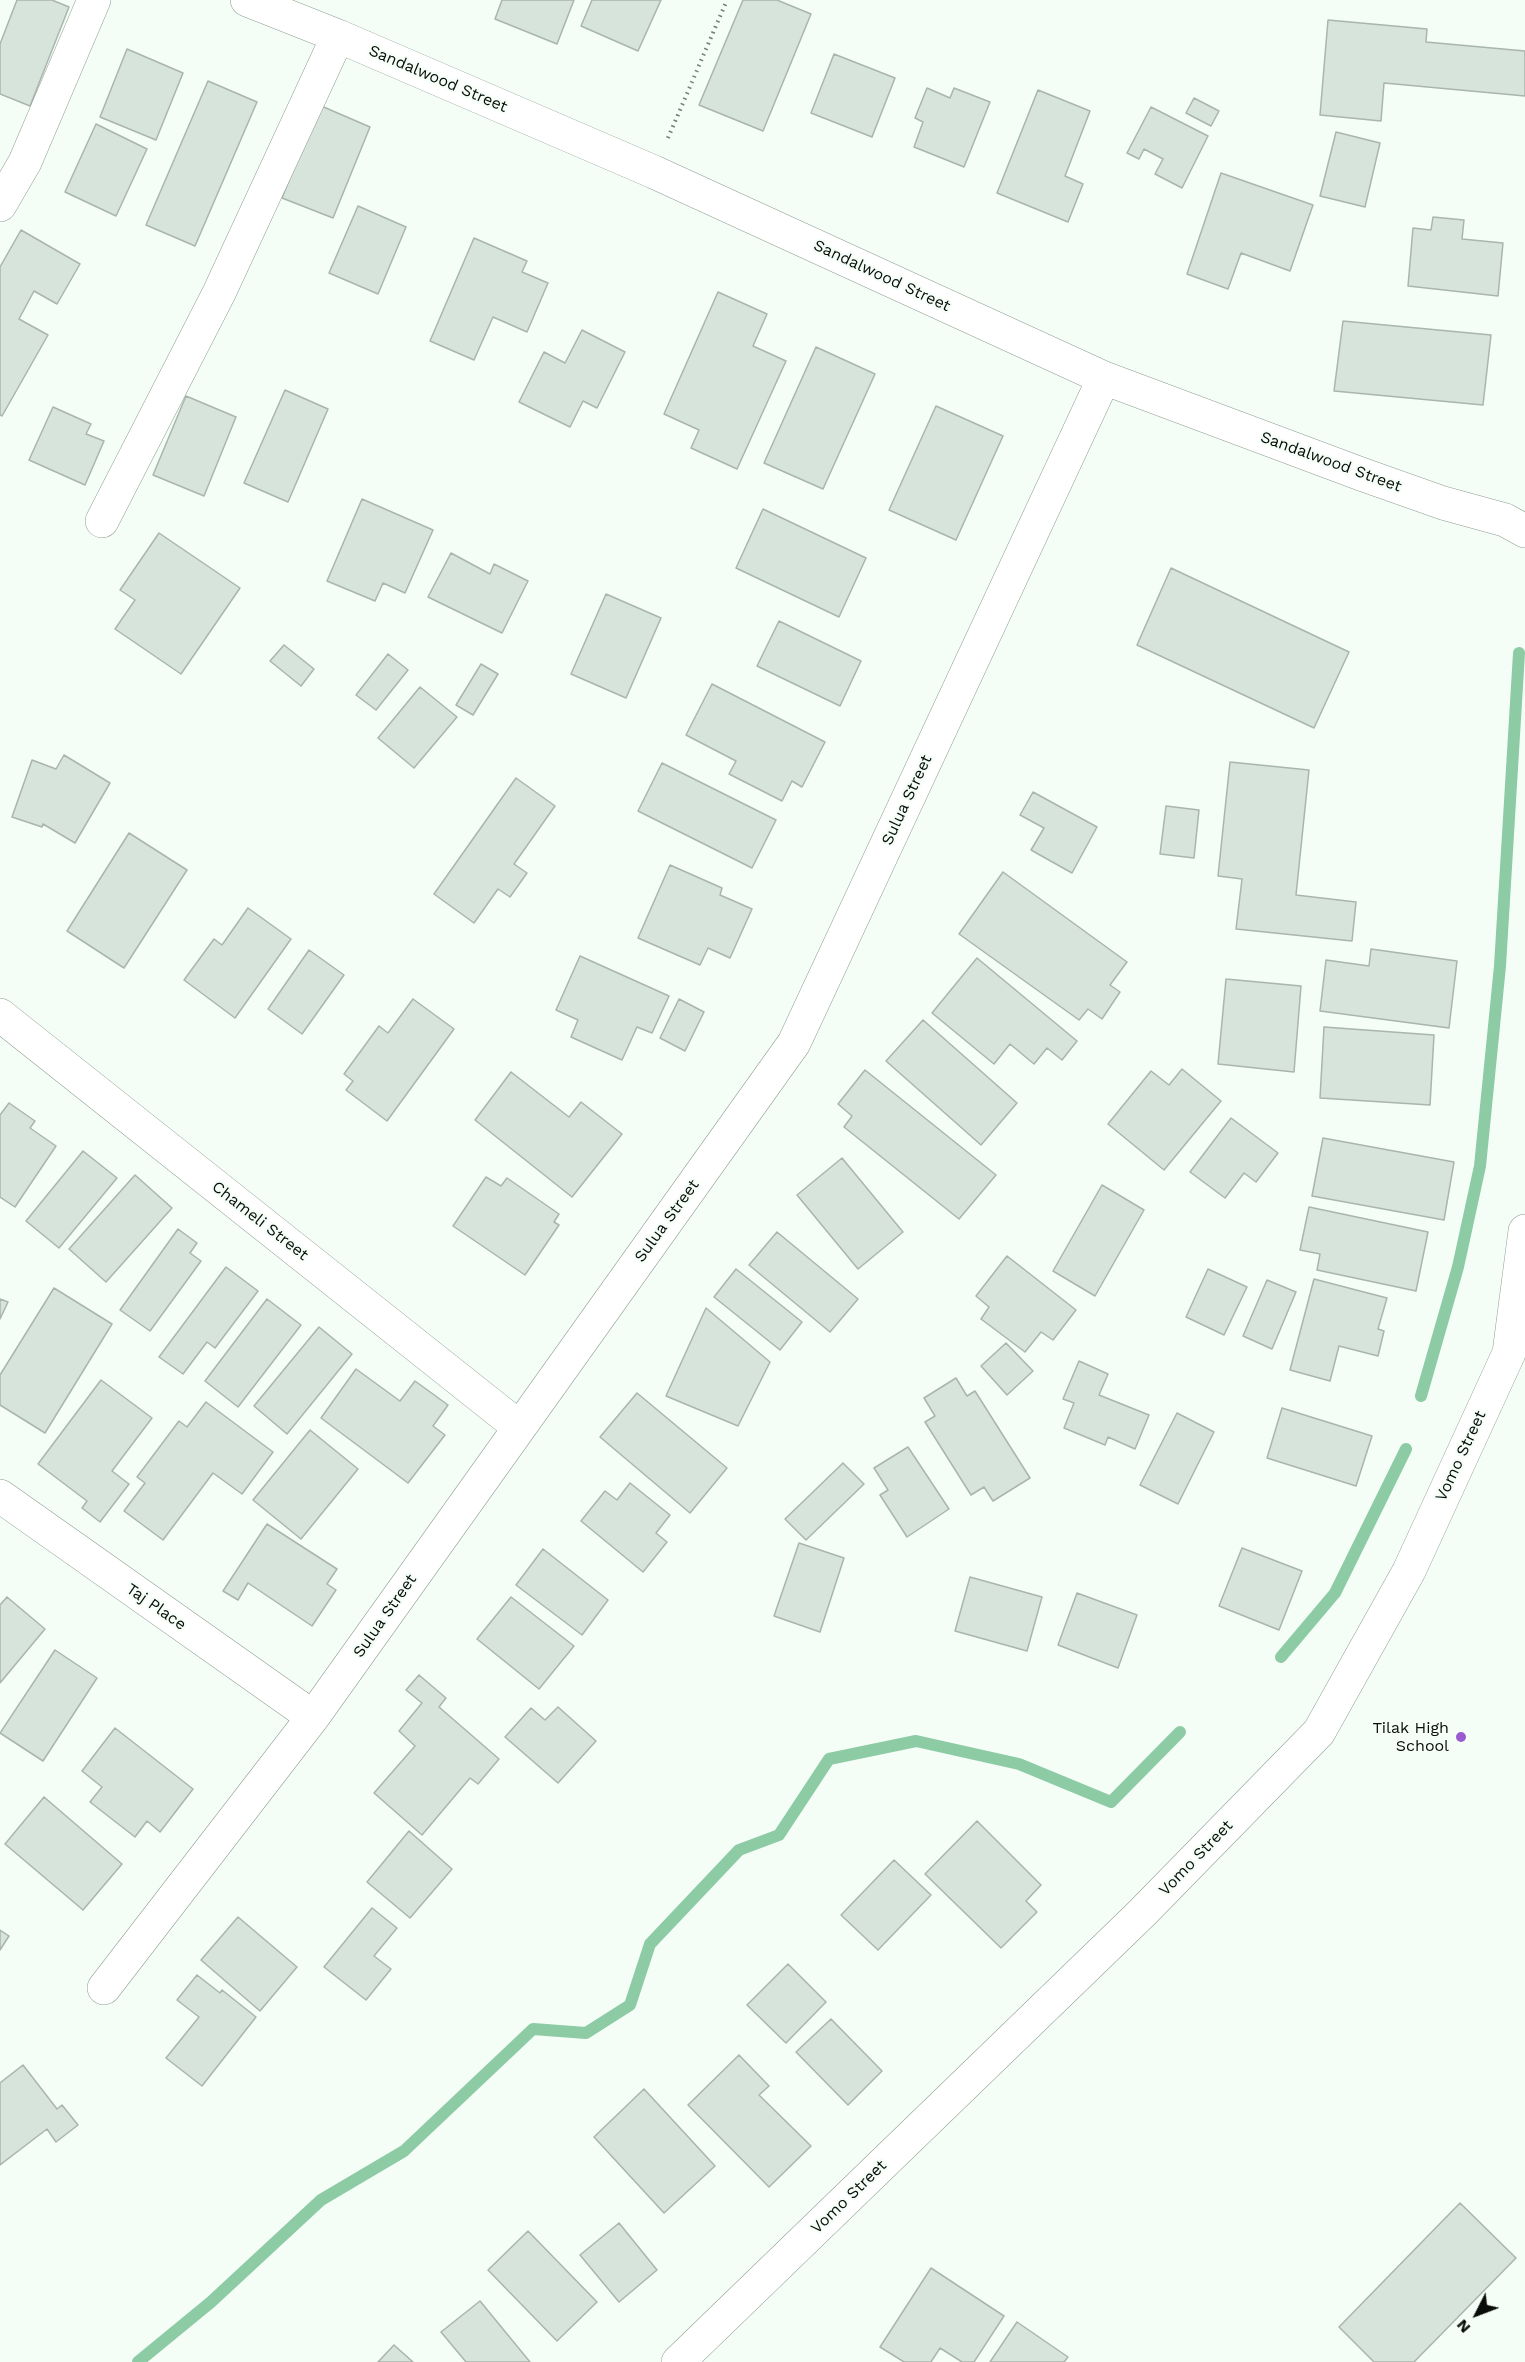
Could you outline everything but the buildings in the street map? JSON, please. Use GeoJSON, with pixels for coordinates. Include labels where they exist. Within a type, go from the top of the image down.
{"type":"FeatureCollection","features":[{"type":"Feature","properties":{"kind":"street"},"geometry":{"type":"LineString","coordinates":[[0,205],[25,162],[94,0]]}},
{"type":"Feature","properties":{"kind":"street","name":"Sandalwood Street"},"geometry":{"type":"LineString","coordinates":[[247,0],[338,36],[654,172],[1104,378],[1443,503],[1505,520],[1525,531]]}},
{"type":"Feature","properties":{"kind":"street"},"geometry":{"type":"LineString","coordinates":[[102,521],[219,293],[338,36]]}},
{"type":"Feature","properties":{"kind":"street","name":"Sulua Street"},"geometry":{"type":"LineString","coordinates":[[104,1988],[313,1717],[794,1042],[1104,378]]}},
{"type":"Feature","properties":{"kind":"street","name":"Chameli Street"},"geometry":{"type":"LineString","coordinates":[[0,1015],[519,1427]]}},
{"type":"Feature","properties":{"kind":"street","name":"Vomo Street"},"geometry":{"type":"LineString","coordinates":[[678,2362],[1142,1913],[1318,1732],[1408,1571],[1517,1355],[1525,1231]]}},
{"type":"Feature","properties":{"kind":"street","name":"Taj Place"},"geometry":{"type":"LineString","coordinates":[[0,1496],[313,1717]]}},
{"type":"Feature","properties":{"kind":"path"},"geometry":{"type":"LineString","coordinates":[[654,172],[727,0]]}},
{"type":"Feature","properties":{"kind":"waterway"},"geometry":{"type":"LineString","coordinates":[[1421,1396],[1458,1267],[1480,1166],[1500,966],[1519,653]]}},
{"type":"Feature","properties":{"kind":"waterway"},"geometry":{"type":"LineString","coordinates":[[1281,1657],[1335,1593],[1406,1449]]}},
{"type":"Feature","properties":{"kind":"waterway"},"geometry":{"type":"LineString","coordinates":[[138,2362],[211,2302],[321,2200],[404,2151],[533,2029],[586,2033],[630,2005],[650,1944],[739,1850],[779,1835],[829,1759],[916,1741],[1019,1764],[1111,1802],[1180,1732]]}},
{"type":"Feature","properties":{"kind":"place","name":"Tilak High School"},"geometry":{"type":"Point","coordinates":[1461,1737]}}]}
